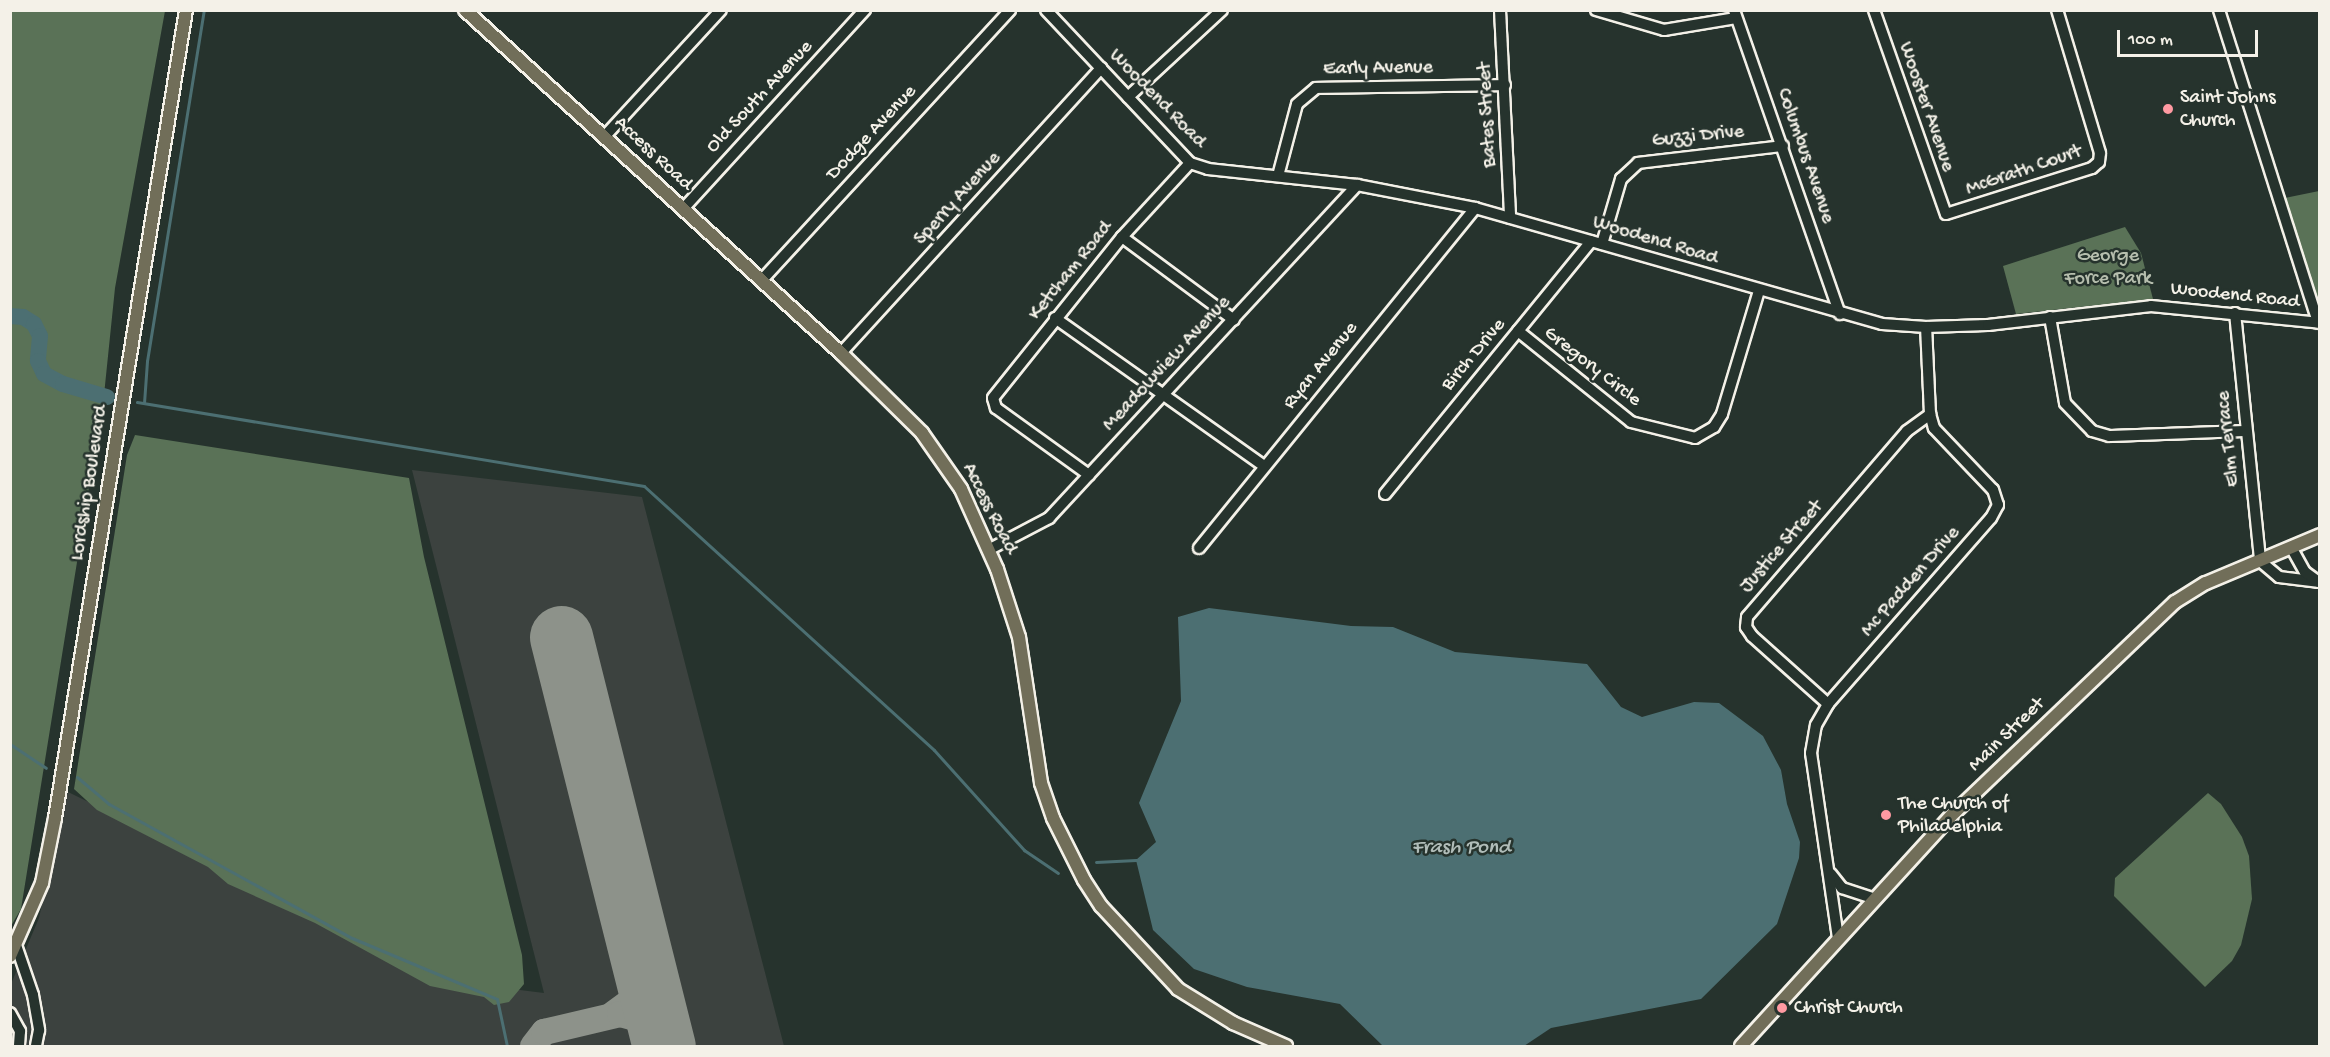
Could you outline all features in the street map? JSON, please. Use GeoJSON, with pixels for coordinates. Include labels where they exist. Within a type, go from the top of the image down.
{"type":"FeatureCollection","features":[{"type":"Feature","properties":{"kind":"main road","name":"Lordship Boulevard"},"geometry":{"type":"LineString","coordinates":[[13,951],[42,883],[55,818],[186,10]]}},
{"type":"Feature","properties":{"kind":"main road","name":"Access Road"},"geometry":{"type":"LineString","coordinates":[[465,10],[841,353],[922,433],[961,489],[990,549],[1019,637],[1044,792],[1084,880],[1101,906],[1178,989],[1233,1023],[1286,1047]]}},
{"type":"Feature","properties":{"kind":"main road","name":"Main Street"},"geometry":{"type":"LineString","coordinates":[[1741,1047],[1872,898],[1954,812],[2175,603],[2206,583],[2319,535]]}},
{"type":"Feature","properties":{"kind":"street"},"geometry":{"type":"LineString","coordinates":[[605,136],[721,10]]}},
{"type":"Feature","properties":{"kind":"street","name":"Old South Avenue"},"geometry":{"type":"LineString","coordinates":[[682,209],[865,10]]}},
{"type":"Feature","properties":{"kind":"street","name":"Dodge Avenue"},"geometry":{"type":"LineString","coordinates":[[761,280],[1010,10]]}},
{"type":"Feature","properties":{"kind":"street","name":"Woodend Road"},"geometry":{"type":"LineString","coordinates":[[1046,10],[1190,163],[1357,185],[1474,208],[1759,291],[1882,324],[1926,327],[2151,306],[2319,323]]}},
{"type":"Feature","properties":{"kind":"street"},"geometry":{"type":"LineString","coordinates":[[1128,96],[1222,10]]}},
{"type":"Feature","properties":{"kind":"street","name":"Bates Street"},"geometry":{"type":"LineString","coordinates":[[1500,10],[1510,218]]}},
{"type":"Feature","properties":{"kind":"street"},"geometry":{"type":"LineString","coordinates":[[1596,10],[1664,30],[1735,13]]}},
{"type":"Feature","properties":{"kind":"street","name":"Wooster Avenue"},"geometry":{"type":"LineString","coordinates":[[1874,10],[1946,214]]}},
{"type":"Feature","properties":{"kind":"street","name":"McGrath Court"},"geometry":{"type":"LineString","coordinates":[[1946,214],[2092,168],[2099,162],[2100,153],[2057,10]]}},
{"type":"Feature","properties":{"kind":"street"},"geometry":{"type":"LineString","coordinates":[[2219,10],[2319,323]]}},
{"type":"Feature","properties":{"kind":"street","name":"Columbus Avenue"},"geometry":{"type":"LineString","coordinates":[[1735,13],[1840,314]]}},
{"type":"Feature","properties":{"kind":"street","name":"Sperry Avenue"},"geometry":{"type":"LineString","coordinates":[[841,353],[1101,68]]}},
{"type":"Feature","properties":{"kind":"street","name":"Early Avenue"},"geometry":{"type":"LineString","coordinates":[[1278,176],[1298,104],[1316,88],[1505,86]]}},
{"type":"Feature","properties":{"kind":"street","name":"Guzzi Drive"},"geometry":{"type":"LineString","coordinates":[[1602,244],[1622,179],[1638,163],[1783,146]]}},
{"type":"Feature","properties":{"kind":"street","name":"Ketcham Road"},"geometry":{"type":"LineString","coordinates":[[1089,475],[996,408],[994,395],[1122,237],[1190,163]]}},
{"type":"Feature","properties":{"kind":"street","name":"Meadowview Avenue"},"geometry":{"type":"LineString","coordinates":[[990,549],[1048,518],[1357,185]]}},
{"type":"Feature","properties":{"kind":"street","name":"Ryan Avenue"},"geometry":{"type":"LineString","coordinates":[[1199,548],[1263,465],[1474,208]]}},
{"type":"Feature","properties":{"kind":"street"},"geometry":{"type":"LineString","coordinates":[[1122,237],[1234,320]]}},
{"type":"Feature","properties":{"kind":"street","name":"Birch Drive"},"geometry":{"type":"LineString","coordinates":[[1385,494],[1591,241]]}},
{"type":"Feature","properties":{"kind":"street","name":"Gregory Circle"},"geometry":{"type":"LineString","coordinates":[[1518,331],[1631,422],[1695,438],[1714,427],[1722,414],[1759,291]]}},
{"type":"Feature","properties":{"kind":"street","name":"Elm Terrace"},"geometry":{"type":"LineString","coordinates":[[2235,313],[2260,561]]}},
{"type":"Feature","properties":{"kind":"street"},"geometry":{"type":"LineString","coordinates":[[2050,317],[2065,404],[2092,431],[2109,436],[2246,431]]}},
{"type":"Feature","properties":{"kind":"street"},"geometry":{"type":"LineString","coordinates":[[1055,318],[1263,465]]}},
{"type":"Feature","properties":{"kind":"street","name":"Mc Padden Drive"},"geometry":{"type":"LineString","coordinates":[[1838,938],[1811,746],[1816,725],[1828,704],[1991,518],[1998,505],[1993,490],[1946,443],[1930,414],[1926,327]]}},
{"type":"Feature","properties":{"kind":"street","name":"Justice Street"},"geometry":{"type":"LineString","coordinates":[[1828,704],[1752,636],[1746,627],[1747,617],[1908,431],[1930,414]]}},
{"type":"Feature","properties":{"kind":"street"},"geometry":{"type":"LineString","coordinates":[[2291,548],[2305,572],[2319,582]]}},
{"type":"Feature","properties":{"kind":"street"},"geometry":{"type":"LineString","coordinates":[[2260,561],[2284,579],[2319,582]]}},
{"type":"Feature","properties":{"kind":"street"},"geometry":{"type":"LineString","coordinates":[[1829,872],[1842,888],[1872,898]]}},
{"type":"Feature","properties":{"kind":"street"},"geometry":{"type":"LineString","coordinates":[[13,951],[33,995],[39,1030],[36,1047]]}},
{"type":"Feature","properties":{"kind":"street"},"geometry":{"type":"LineString","coordinates":[[10,1013],[20,1031],[19,1047]]}},
{"type":"Feature","properties":{"kind":"shaded area"},"geometry":{"type":"Polygon","coordinates":[[[412,470],[642,497],[784,1046],[11,1046],[11,984],[39,918],[66,791],[457,982],[544,993],[412,470]]]}},
{"type":"Feature","properties":{"kind":"green space"},"geometry":{"type":"Polygon","coordinates":[[[11,10],[165,11],[115,288],[104,395],[21,909],[11,926],[11,10]]]}},
{"type":"Feature","properties":{"kind":"green space"},"geometry":{"type":"Polygon","coordinates":[[[2320,191],[2319,306],[2285,198],[2320,191]]]}},
{"type":"Feature","properties":{"kind":"green space","name":"George Force Park"},"geometry":{"type":"Polygon","coordinates":[[[2125,227],[2141,253],[2153,299],[2016,314],[2003,266],[2125,227]]]}},
{"type":"Feature","properties":{"kind":"green space"},"geometry":{"type":"Polygon","coordinates":[[[135,435],[409,478],[424,557],[522,955],[524,984],[509,1002],[494,1005],[484,997],[430,986],[315,923],[228,884],[208,867],[97,810],[74,789],[127,455],[135,435]]]}},
{"type":"Feature","properties":{"kind":"green space"},"geometry":{"type":"Polygon","coordinates":[[[2208,793],[2221,804],[2242,837],[2249,856],[2252,899],[2241,945],[2232,961],[2205,987],[2114,896],[2115,878],[2208,793]]]}},
{"type":"Feature","properties":{"kind":"water","name":"Frash Pond"},"geometry":{"type":"Polygon","coordinates":[[[1209,608],[1351,626],[1393,627],[1455,652],[1587,664],[1621,707],[1642,717],[1694,702],[1719,703],[1763,736],[1781,770],[1787,804],[1800,842],[1799,858],[1777,924],[1701,999],[1551,1028],[1524,1046],[1383,1046],[1340,1004],[1247,987],[1194,969],[1153,930],[1136,860],[1156,842],[1139,803],[1181,701],[1178,617],[1209,608]]]}},
{"type":"Feature","properties":{"kind":"waterway"},"geometry":{"type":"LineString","coordinates":[[144,403],[147,361],[204,10]]}},
{"type":"Feature","properties":{"kind":"waterway"},"geometry":{"type":"LineString","coordinates":[[10,316],[23,317],[34,324],[40,336],[38,361],[44,374],[63,384],[107,397]]}},
{"type":"Feature","properties":{"kind":"waterway"},"geometry":{"type":"LineString","coordinates":[[137,402],[644,486],[934,750],[1024,850],[1058,873]]}},
{"type":"Feature","properties":{"kind":"waterway"},"geometry":{"type":"LineString","coordinates":[[10,744],[46,768]]}},
{"type":"Feature","properties":{"kind":"waterway"},"geometry":{"type":"LineString","coordinates":[[77,777],[109,804],[352,938],[497,999],[507,1046]]}},
{"type":"Feature","properties":{"kind":"waterway"},"geometry":{"type":"LineString","coordinates":[[1096,862],[1136,860]]}},
{"type":"Feature","properties":{"kind":"taxiway"},"geometry":{"type":"LineString","coordinates":[[613,1014],[635,998],[644,967]]}},
{"type":"Feature","properties":{"kind":"taxiway"},"geometry":{"type":"LineString","coordinates":[[533,1046],[544,1032],[620,1014],[643,1020],[663,1041]]}},
{"type":"Feature","properties":{"kind":"runway"},"geometry":{"type":"LineString","coordinates":[[561,637],[664,1046]]}},
{"type":"Feature","properties":{"kind":"place","name":"Saint Johns Church"},"geometry":{"type":"Point","coordinates":[2168,109]}},
{"type":"Feature","properties":{"kind":"place","name":"The Church of Philadelphia"},"geometry":{"type":"Point","coordinates":[1886,815]}},
{"type":"Feature","properties":{"kind":"place","name":"Christ Church"},"geometry":{"type":"Point","coordinates":[1782,1008]}}]}
